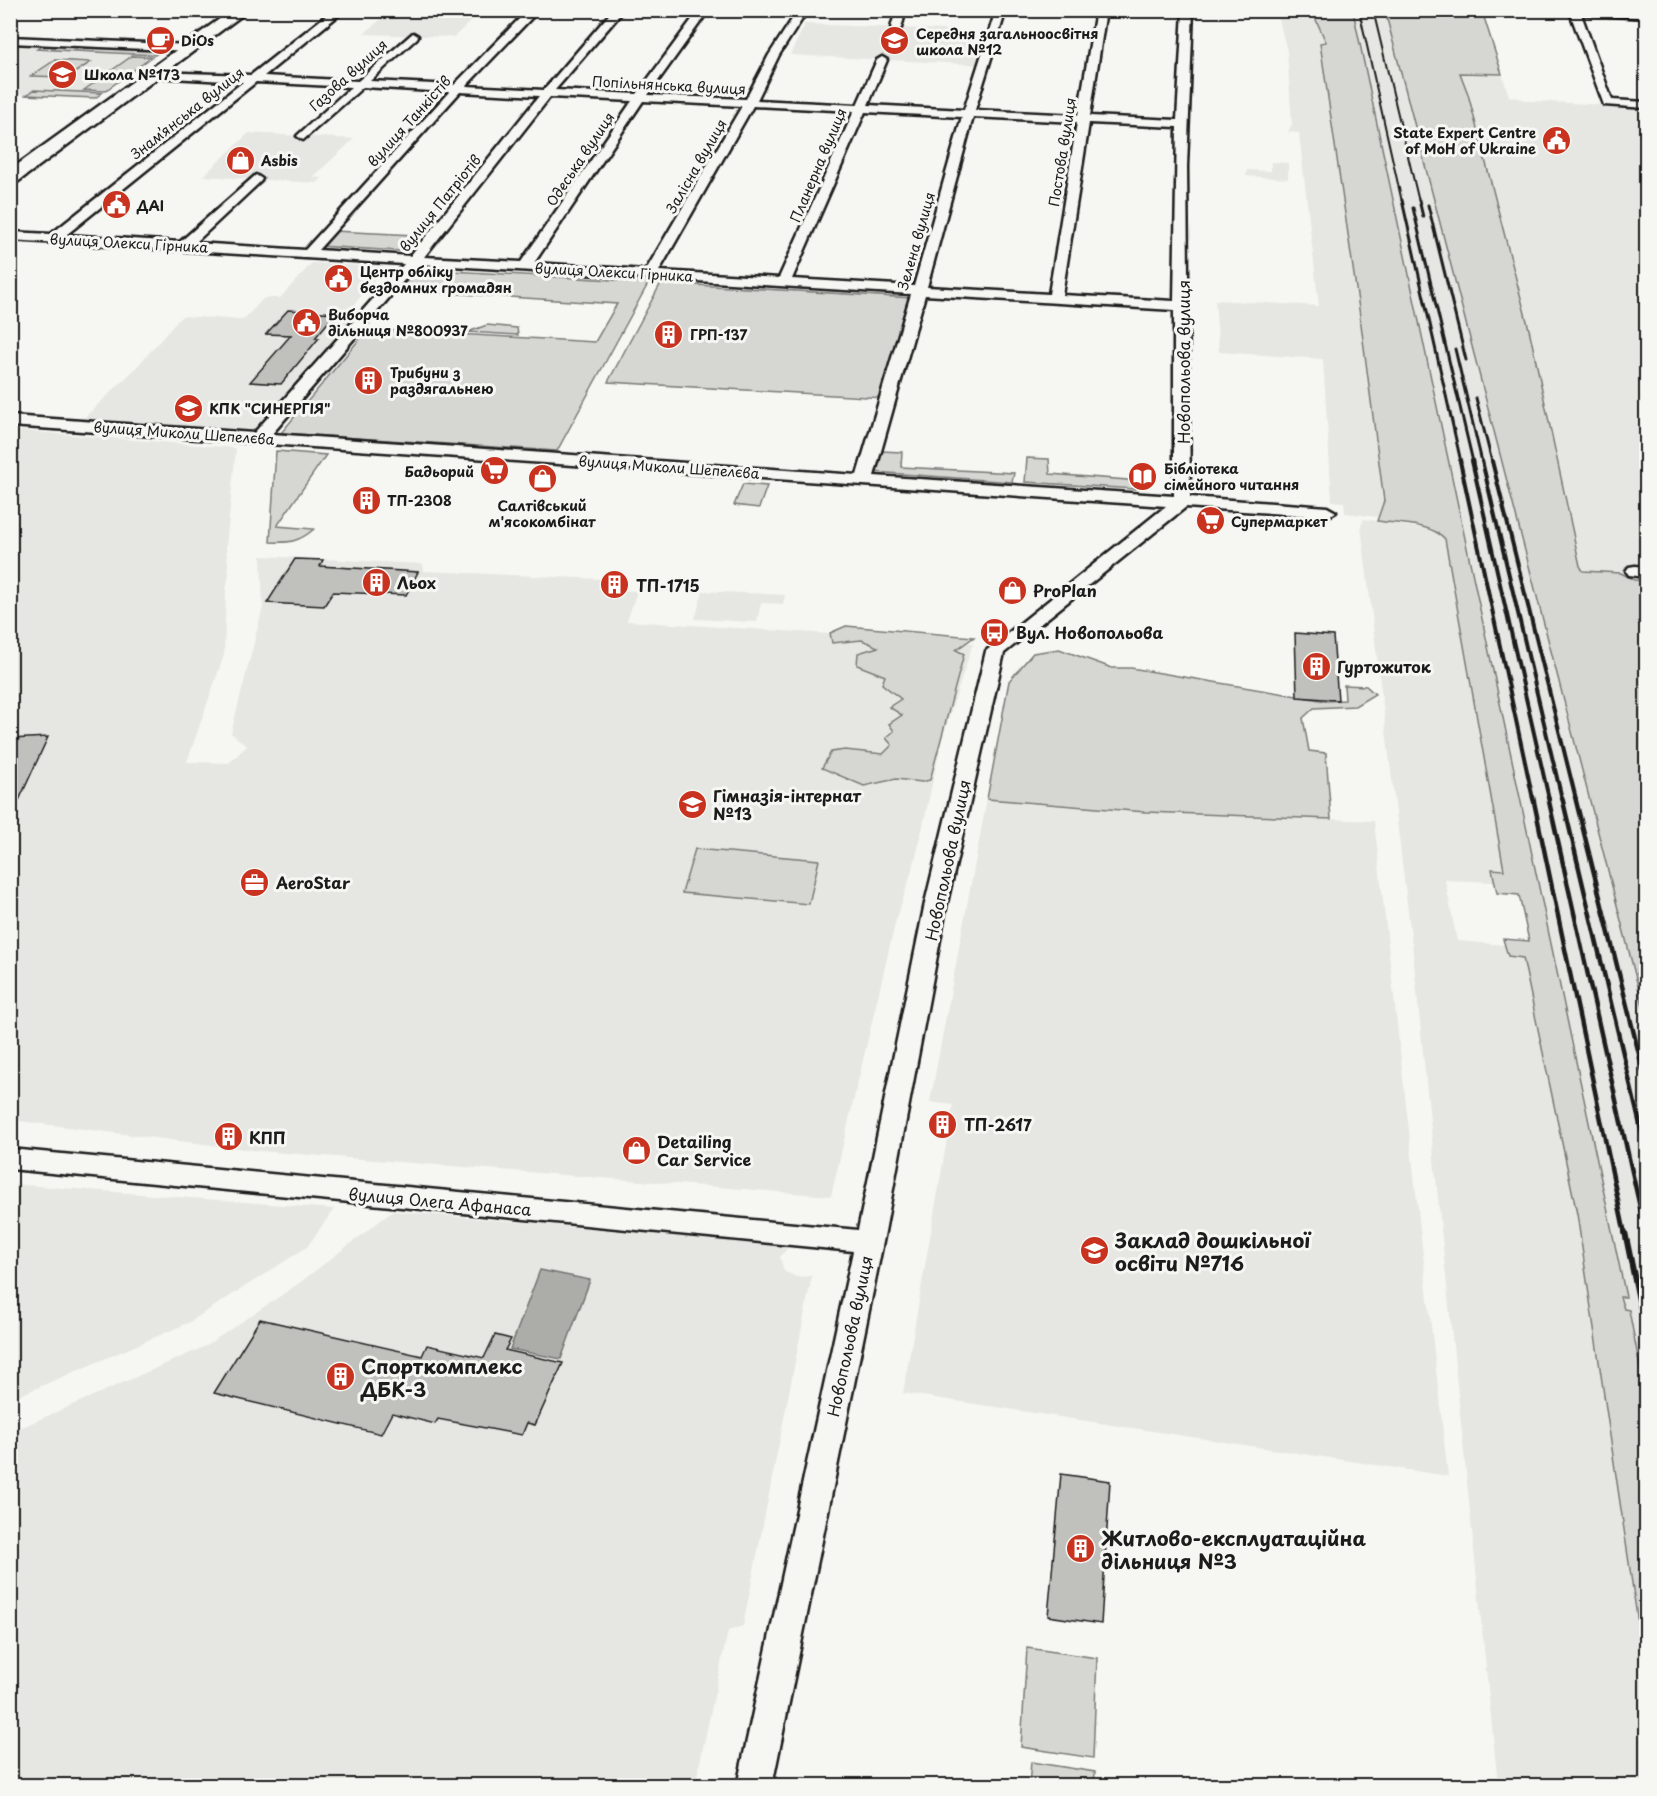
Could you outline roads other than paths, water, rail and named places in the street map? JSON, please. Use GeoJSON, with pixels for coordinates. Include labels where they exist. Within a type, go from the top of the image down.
{"type":"FeatureCollection","features":[{"type":"Feature","properties":{"kind":"main road"},"geometry":{"type":"LineString","coordinates":[[10,179],[242,10]]}},
{"type":"Feature","properties":{"kind":"street","name":"Знамʼянська вулиця"},"geometry":{"type":"LineString","coordinates":[[53,239],[340,10]]}},
{"type":"Feature","properties":{"kind":"street","name":"вулиця Танкістів"},"geometry":{"type":"LineString","coordinates":[[308,254],[457,89],[534,10]]}},
{"type":"Feature","properties":{"kind":"street","name":"вулиця Патріотів"},"geometry":{"type":"LineString","coordinates":[[258,438],[268,430],[414,260],[546,94],[619,10]]}},
{"type":"Feature","properties":{"kind":"street","name":"Одеська вулиця"},"geometry":{"type":"LineString","coordinates":[[525,267],[639,99],[704,10]]}},
{"type":"Feature","properties":{"kind":"street","name":"Залісна вулиця"},"geometry":{"type":"LineString","coordinates":[[651,274],[749,104],[774,55],[803,10]]}},
{"type":"Feature","properties":{"kind":"street"},"geometry":{"type":"LineString","coordinates":[[896,28],[901,10]]}},
{"type":"Feature","properties":{"kind":"street","name":"Зелена вулиця"},"geometry":{"type":"LineString","coordinates":[[864,480],[890,396],[968,115],[1001,10]]}},
{"type":"Feature","properties":{"kind":"street","name":"Постова вулиця"},"geometry":{"type":"LineString","coordinates":[[1055,298],[1101,10]]}},
{"type":"Feature","properties":{"kind":"street","name":"Новопольова вулиця"},"geometry":{"type":"LineString","coordinates":[[754,1785],[869,1242],[936,903],[995,651],[1182,502],[1182,124],[1188,10]]}},
{"type":"Feature","properties":{"kind":"street"},"geometry":{"type":"LineString","coordinates":[[1647,15],[1574,11],[1608,103],[1647,105]]}},
{"type":"Feature","properties":{"kind":"street","name":"Газова вулиця"},"geometry":{"type":"LineString","coordinates":[[303,136],[413,36]]}},
{"type":"Feature","properties":{"kind":"street"},"geometry":{"type":"LineString","coordinates":[[10,40],[190,48]]}},
{"type":"Feature","properties":{"kind":"street","name":"Планерна вулиця"},"geometry":{"type":"LineString","coordinates":[[784,282],[858,109],[882,60]]}},
{"type":"Feature","properties":{"kind":"street","name":"Попільнянська вулиця"},"geometry":{"type":"LineString","coordinates":[[154,74],[1182,124]]}},
{"type":"Feature","properties":{"kind":"street"},"geometry":{"type":"LineString","coordinates":[[184,246],[256,179]]}},
{"type":"Feature","properties":{"kind":"street","name":"вулиця Олекси Гірника"},"geometry":{"type":"LineString","coordinates":[[10,236],[1182,306]]}},
{"type":"Feature","properties":{"kind":"street","name":"вулиця Миколи Шепелєва"},"geometry":{"type":"LineString","coordinates":[[10,421],[1327,512]]}},
{"type":"Feature","properties":{"kind":"street","name":"вулиця Олега Афанаса"},"geometry":{"type":"LineString","coordinates":[[10,1159],[869,1242]]}},
{"type":"Feature","properties":{"kind":"railway"},"geometry":{"type":"LineString","coordinates":[[1359,10],[1402,202]]}},
{"type":"Feature","properties":{"kind":"railway"},"geometry":{"type":"LineString","coordinates":[[1373,10],[1419,202]]}},
{"type":"Feature","properties":{"kind":"railway"},"geometry":{"type":"LineString","coordinates":[[1402,200],[1461,462]]}},
{"type":"Feature","properties":{"kind":"railway"},"geometry":{"type":"LineString","coordinates":[[1419,200],[1423,217]]}},
{"type":"Feature","properties":{"kind":"railway"},"geometry":{"type":"LineString","coordinates":[[1428,205],[1466,360]]}},
{"type":"Feature","properties":{"kind":"railway"},"geometry":{"type":"LineString","coordinates":[[1413,208],[1473,462]]}},
{"type":"Feature","properties":{"kind":"railway"},"geometry":{"type":"LineString","coordinates":[[1455,349],[1482,462]]}},
{"type":"Feature","properties":{"kind":"railway"},"geometry":{"type":"LineString","coordinates":[[1476,398],[1492,462]]}},
{"type":"Feature","properties":{"kind":"railway"},"geometry":{"type":"LineString","coordinates":[[1460,461],[1533,799]]}},
{"type":"Feature","properties":{"kind":"railway"},"geometry":{"type":"LineString","coordinates":[[1472,461],[1549,799]]}},
{"type":"Feature","properties":{"kind":"railway"},"geometry":{"type":"LineString","coordinates":[[1482,461],[1562,799]]}},
{"type":"Feature","properties":{"kind":"railway"},"geometry":{"type":"LineString","coordinates":[[1492,461],[1576,799]]}},
{"type":"Feature","properties":{"kind":"railway"},"geometry":{"type":"LineString","coordinates":[[1533,797],[1625,1234]]}},
{"type":"Feature","properties":{"kind":"railway"},"geometry":{"type":"LineString","coordinates":[[1548,797],[1646,1234]]}},
{"type":"Feature","properties":{"kind":"railway"},"geometry":{"type":"LineString","coordinates":[[1562,797],[1646,1150]]}},
{"type":"Feature","properties":{"kind":"railway"},"geometry":{"type":"LineString","coordinates":[[1575,797],[1646,1082]]}},
{"type":"Feature","properties":{"kind":"railway"},"geometry":{"type":"LineString","coordinates":[[1625,1232],[1646,1334]]}},
{"type":"Feature","properties":{"kind":"place","name":"DiOs"},"geometry":{"type":"Point","coordinates":[160,40]}},
{"type":"Feature","properties":{"kind":"place","name":"Середня загальноосвітня школа №12"},"geometry":{"type":"Point","coordinates":[895,41]}},
{"type":"Feature","properties":{"kind":"place","name":"Школа №173"},"geometry":{"type":"Point","coordinates":[63,74]}},
{"type":"Feature","properties":{"kind":"place","name":"State Expert Centre of MoH of Ukraine"},"geometry":{"type":"Point","coordinates":[1557,140]}},
{"type":"Feature","properties":{"kind":"place","name":"Asbis"},"geometry":{"type":"Point","coordinates":[240,160]}},
{"type":"Feature","properties":{"kind":"place","name":"ДАІ"},"geometry":{"type":"Point","coordinates":[116,205]}},
{"type":"Feature","properties":{"kind":"place","name":"Центр обліку бездомних громадян"},"geometry":{"type":"Point","coordinates":[339,279]}},
{"type":"Feature","properties":{"kind":"place","name":"Виборча дільниця №800937"},"geometry":{"type":"Point","coordinates":[307,322]}},
{"type":"Feature","properties":{"kind":"place","name":"ГРП-137"},"geometry":{"type":"Point","coordinates":[669,334]}},
{"type":"Feature","properties":{"kind":"place","name":"Трибуни з раздягальнею"},"geometry":{"type":"Point","coordinates":[369,380]}},
{"type":"Feature","properties":{"kind":"place","name":"КПК \"СИНЕРГІЯ\""},"geometry":{"type":"Point","coordinates":[188,408]}},
{"type":"Feature","properties":{"kind":"place","name":"Бадьорий"},"geometry":{"type":"Point","coordinates":[495,471]}},
{"type":"Feature","properties":{"kind":"place","name":"Бібліотека сімейного читання"},"geometry":{"type":"Point","coordinates":[1143,476]}},
{"type":"Feature","properties":{"kind":"place","name":"Салтівський м'ясокомбінат"},"geometry":{"type":"Point","coordinates":[542,478]}},
{"type":"Feature","properties":{"kind":"place","name":"ТП-2308"},"geometry":{"type":"Point","coordinates":[366,500]}},
{"type":"Feature","properties":{"kind":"place","name":"Супермаркет"},"geometry":{"type":"Point","coordinates":[1210,521]}},
{"type":"Feature","properties":{"kind":"place","name":"Льох"},"geometry":{"type":"Point","coordinates":[376,582]}},
{"type":"Feature","properties":{"kind":"place","name":"ТП-1715"},"geometry":{"type":"Point","coordinates":[615,585]}},
{"type":"Feature","properties":{"kind":"place","name":"ProPlan"},"geometry":{"type":"Point","coordinates":[1012,590]}},
{"type":"Feature","properties":{"kind":"place","name":"Вул. Новопольова"},"geometry":{"type":"Point","coordinates":[995,632]}},
{"type":"Feature","properties":{"kind":"place","name":"Гуртожиток"},"geometry":{"type":"Point","coordinates":[1316,666]}},
{"type":"Feature","properties":{"kind":"place","name":"Гімназія-інтернат №13"},"geometry":{"type":"Point","coordinates":[692,804]}},
{"type":"Feature","properties":{"kind":"place","name":"AeroStar"},"geometry":{"type":"Point","coordinates":[255,882]}},
{"type":"Feature","properties":{"kind":"place","name":"ТП-2617"},"geometry":{"type":"Point","coordinates":[943,1124]}},
{"type":"Feature","properties":{"kind":"place","name":"КПП"},"geometry":{"type":"Point","coordinates":[228,1137]}},
{"type":"Feature","properties":{"kind":"place","name":"Detailing Car Service"},"geometry":{"type":"Point","coordinates":[636,1150]}},
{"type":"Feature","properties":{"kind":"place","name":"Заклад дошкільної освіти №716"},"geometry":{"type":"Point","coordinates":[1094,1251]}},
{"type":"Feature","properties":{"kind":"place","name":"Спорткомплекс ДБК-3"},"geometry":{"type":"Point","coordinates":[340,1377]}},
{"type":"Feature","properties":{"kind":"place","name":"Житлово-експлуатаційна дільниця №3"},"geometry":{"type":"Point","coordinates":[1080,1549]}}]}
